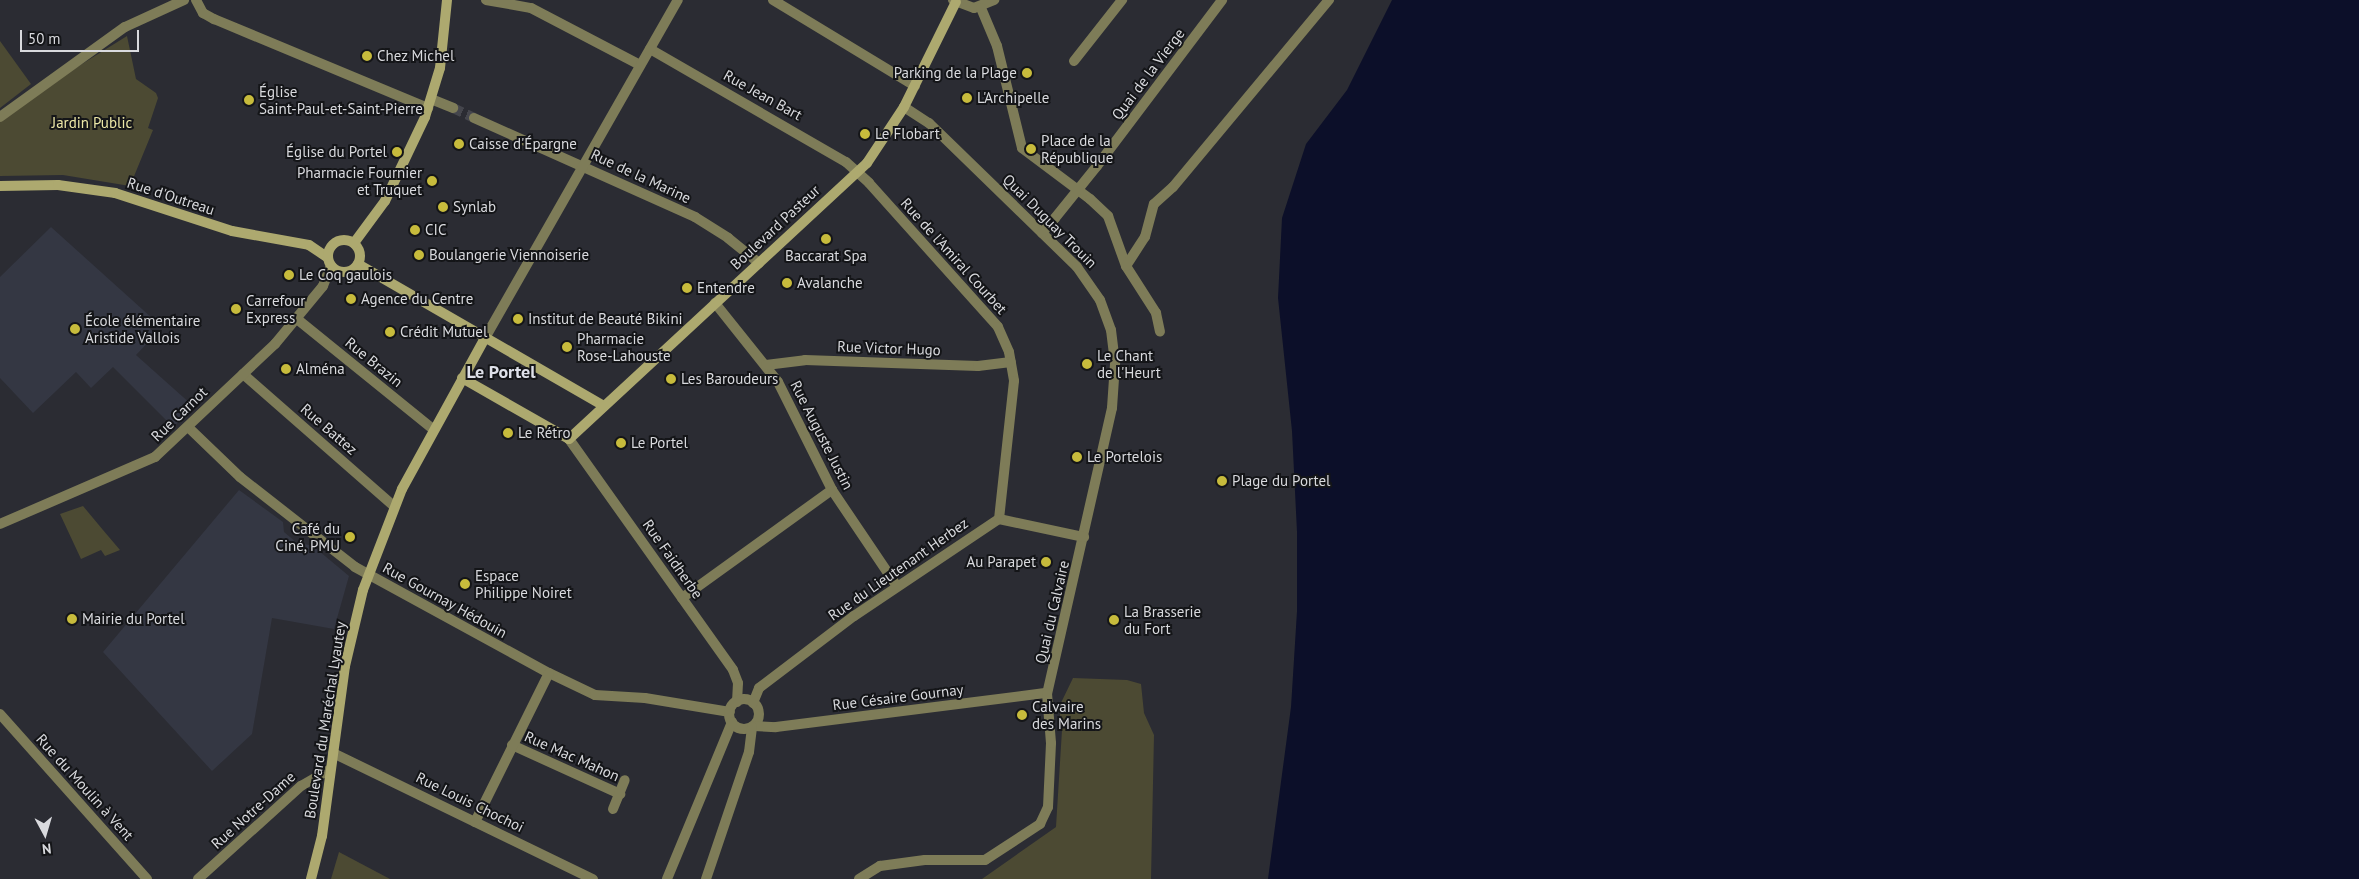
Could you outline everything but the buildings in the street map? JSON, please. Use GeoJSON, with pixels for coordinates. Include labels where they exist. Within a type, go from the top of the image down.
{"type":"FeatureCollection","features":[{"type":"Feature","properties":{"kind":"street"},"geometry":{"type":"LineString","coordinates":[[0,117],[125,27],[184,0]]}},
{"type":"Feature","properties":{"kind":"street"},"geometry":{"type":"LineString","coordinates":[[196,0],[203,13],[214,20],[339,72],[430,103],[453,108]]}},
{"type":"Feature","properties":{"kind":"street"},"geometry":{"type":"LineString","coordinates":[[354,243],[385,200],[430,103],[441,63],[447,0]]}},
{"type":"Feature","properties":{"kind":"street"},"geometry":{"type":"LineString","coordinates":[[486,0],[531,8],[640,65]]}},
{"type":"Feature","properties":{"kind":"street"},"geometry":{"type":"LineString","coordinates":[[485,338],[678,0]]}},
{"type":"Feature","properties":{"kind":"street"},"geometry":{"type":"LineString","coordinates":[[774,0],[914,86]]}},
{"type":"Feature","properties":{"kind":"street"},"geometry":{"type":"LineString","coordinates":[[955,1],[981,8],[994,0]]}},
{"type":"Feature","properties":{"kind":"street"},"geometry":{"type":"LineString","coordinates":[[1074,61],[1122,0]]}},
{"type":"Feature","properties":{"kind":"street","name":"Quai de la Vierge"},"geometry":{"type":"LineString","coordinates":[[1042,232],[1097,166],[1221,0]]}},
{"type":"Feature","properties":{"kind":"street"},"geometry":{"type":"LineString","coordinates":[[1126,266],[1145,237],[1154,204],[1173,186],[1329,0]]}},
{"type":"Feature","properties":{"kind":"street","name":"Boulevard Pasteur"},"geometry":{"type":"LineString","coordinates":[[568,439],[858,172],[872,156],[904,106],[955,1]]}},
{"type":"Feature","properties":{"kind":"street"},"geometry":{"type":"LineString","coordinates":[[981,8],[997,46],[1020,145],[1108,216],[1126,266],[1152,304],[1160,332]]}},
{"type":"Feature","properties":{"kind":"street","name":"Rue Jean Bart"},"geometry":{"type":"LineString","coordinates":[[650,49],[813,140],[858,172]]}},
{"type":"Feature","properties":{"kind":"street","name":"Quai Duguay Trouin"},"geometry":{"type":"LineString","coordinates":[[904,106],[929,124],[1077,267],[1096,292],[1109,323],[1114,349],[1112,408],[1084,537]]}},
{"type":"Feature","properties":{"kind":"street","name":"Rue de la Marine"},"geometry":{"type":"LineString","coordinates":[[474,118],[584,165],[706,223],[759,263]]}},
{"type":"Feature","properties":{"kind":"street","name":"Rue de l'Amiral Courbet"},"geometry":{"type":"LineString","coordinates":[[858,172],[992,320],[1006,342],[1012,362],[1014,390],[999,519]]}},
{"type":"Feature","properties":{"kind":"street","name":"Rue d'Outreau"},"geometry":{"type":"LineString","coordinates":[[0,186],[58,185],[115,193],[232,231],[309,244],[329,261]]}},
{"type":"Feature","properties":{"kind":"street"},"geometry":{"type":"LineString","coordinates":[[354,243],[336,243],[329,261],[343,272],[358,264]]}},
{"type":"Feature","properties":{"kind":"street"},"geometry":{"type":"LineString","coordinates":[[354,243],[359,253],[358,264]]}},
{"type":"Feature","properties":{"kind":"street","name":"Rue Carnot"},"geometry":{"type":"LineString","coordinates":[[0,524],[144,464],[188,427],[297,319],[322,286],[329,261]]}},
{"type":"Feature","properties":{"kind":"street"},"geometry":{"type":"LineString","coordinates":[[358,264],[604,406]]}},
{"type":"Feature","properties":{"kind":"street","name":"Rue Auguste Justin"},"geometry":{"type":"LineString","coordinates":[[715,303],[766,365],[787,398],[832,490],[896,585]]}},
{"type":"Feature","properties":{"kind":"street","name":"Rue Brazin"},"geometry":{"type":"LineString","coordinates":[[297,319],[433,429]]}},
{"type":"Feature","properties":{"kind":"street","name":"Boulevard du Maréchal Lyautey"},"geometry":{"type":"LineString","coordinates":[[311,879],[322,836],[350,640],[369,574],[394,506],[433,429],[485,338]]}},
{"type":"Feature","properties":{"kind":"street","name":"Rue Victor Hugo"},"geometry":{"type":"LineString","coordinates":[[766,365],[805,360],[978,366],[1012,362]]}},
{"type":"Feature","properties":{"kind":"street","name":"Rue Battez"},"geometry":{"type":"LineString","coordinates":[[243,374],[394,506]]}},
{"type":"Feature","properties":{"kind":"street"},"geometry":{"type":"LineString","coordinates":[[462,378],[568,439]]}},
{"type":"Feature","properties":{"kind":"street","name":"Rue Gournay Hédouin"},"geometry":{"type":"LineString","coordinates":[[188,427],[240,477],[369,574],[549,673],[595,694],[645,698],[731,717]]}},
{"type":"Feature","properties":{"kind":"street","name":"Rue Faidherbe"},"geometry":{"type":"LineString","coordinates":[[568,439],[736,676],[737,702]]}},
{"type":"Feature","properties":{"kind":"street"},"geometry":{"type":"LineString","coordinates":[[682,598],[832,490]]}},
{"type":"Feature","properties":{"kind":"street"},"geometry":{"type":"LineString","coordinates":[[999,519],[1084,537]]}},
{"type":"Feature","properties":{"kind":"street","name":"Rue du Lieutenant Herbez"},"geometry":{"type":"LineString","coordinates":[[753,703],[759,688],[896,585],[999,519]]}},
{"type":"Feature","properties":{"kind":"street","name":"Quai du Calvaire"},"geometry":{"type":"LineString","coordinates":[[859,879],[880,866],[925,860],[985,860],[1040,824],[1048,806],[1051,743],[1047,693],[1084,537]]}},
{"type":"Feature","properties":{"kind":"street"},"geometry":{"type":"LineString","coordinates":[[475,822],[549,673]]}},
{"type":"Feature","properties":{"kind":"street","name":"Rue Césaire Gournay"},"geometry":{"type":"LineString","coordinates":[[753,726],[772,728],[1047,693]]}},
{"type":"Feature","properties":{"kind":"street"},"geometry":{"type":"LineString","coordinates":[[668,879],[737,702],[744,699],[753,703],[759,713],[753,726],[749,752],[706,879]]}},
{"type":"Feature","properties":{"kind":"street","name":"Rue du Moulin à Vent"},"geometry":{"type":"LineString","coordinates":[[0,714],[147,879]]}},
{"type":"Feature","properties":{"kind":"street"},"geometry":{"type":"LineString","coordinates":[[731,717],[742,729],[753,726]]}},
{"type":"Feature","properties":{"kind":"street","name":"Rue Mac Mahon"},"geometry":{"type":"LineString","coordinates":[[512,745],[620,794]]}},
{"type":"Feature","properties":{"kind":"street","name":"Rue Louis Chochoi"},"geometry":{"type":"LineString","coordinates":[[333,753],[593,879]]}},
{"type":"Feature","properties":{"kind":"street","name":"Rue Notre-Dame"},"geometry":{"type":"LineString","coordinates":[[198,879],[301,786],[331,769]]}},
{"type":"Feature","properties":{"kind":"street","name":"Rue Mac Mahon"},"geometry":{"type":"LineString","coordinates":[[613,809],[625,780]]}},
{"type":"Feature","properties":{"kind":"shaded area","name":"École élémentaire Aristide Vallois"},"geometry":{"type":"Polygon","coordinates":[[[51,227],[152,318],[146,325],[156,334],[136,355],[192,405],[197,405],[173,427],[113,367],[91,388],[76,372],[33,413],[0,378],[0,277],[51,227]]]}},
{"type":"Feature","properties":{"kind":"shaded area"},"geometry":{"type":"Polygon","coordinates":[[[239,490],[283,522],[284,532],[296,542],[313,546],[349,576],[334,629],[272,618],[252,734],[212,771],[103,652],[239,490]]]}},
{"type":"Feature","properties":{"kind":"green space","name":"Jardin Public"},"geometry":{"type":"Polygon","coordinates":[[[127,36],[136,79],[156,93],[158,98],[148,128],[153,130],[130,186],[63,175],[0,176],[0,122],[45,87],[127,36]]]}},
{"type":"Feature","properties":{"kind":"green space"},"geometry":{"type":"Polygon","coordinates":[[[0,41],[31,84],[0,108],[0,41]]]}},
{"type":"Feature","properties":{"kind":"green space"},"geometry":{"type":"Polygon","coordinates":[[[83,506],[120,550],[105,556],[101,550],[81,559],[60,514],[83,506]]]}},
{"type":"Feature","properties":{"kind":"green space"},"geometry":{"type":"Polygon","coordinates":[[[1073,678],[1127,680],[1141,684],[1144,713],[1154,735],[1151,879],[982,879],[1056,827],[1062,730],[1059,707],[1073,678]]]}},
{"type":"Feature","properties":{"kind":"green space"},"geometry":{"type":"Polygon","coordinates":[[[339,852],[390,879],[331,879],[339,852]]]}},
{"type":"Feature","properties":{"kind":"water"},"geometry":{"type":"Polygon","coordinates":[[[1392,0],[2359,0],[2359,879],[1268,879],[1291,707],[1297,611],[1297,532],[1292,431],[1278,298],[1282,218],[1306,144],[1347,90],[1392,0]]]}},
{"type":"Feature","properties":{"kind":"tunnel"},"geometry":{"type":"LineString","coordinates":[[453,108],[474,118]]}},
{"type":"Feature","properties":{"kind":"place","name":"Chez Michel"},"geometry":{"type":"Point","coordinates":[367,56]}},
{"type":"Feature","properties":{"kind":"place","name":"Parking de la Plage"},"geometry":{"type":"Point","coordinates":[1027,73]}},
{"type":"Feature","properties":{"kind":"place","name":"L'Archipelle"},"geometry":{"type":"Point","coordinates":[967,98]}},
{"type":"Feature","properties":{"kind":"place","name":"Église Saint-Paul-et-Saint-Pierre"},"geometry":{"type":"Point","coordinates":[249,100]}},
{"type":"Feature","properties":{"kind":"place","name":"Le Flobart"},"geometry":{"type":"Point","coordinates":[865,134]}},
{"type":"Feature","properties":{"kind":"place","name":"Caisse d'Épargne"},"geometry":{"type":"Point","coordinates":[459,144]}},
{"type":"Feature","properties":{"kind":"place","name":"Place de la République"},"geometry":{"type":"Point","coordinates":[1031,149]}},
{"type":"Feature","properties":{"kind":"place","name":"Église du Portel"},"geometry":{"type":"Point","coordinates":[397,152]}},
{"type":"Feature","properties":{"kind":"place","name":"Pharmacie Fournier et Truquet"},"geometry":{"type":"Point","coordinates":[432,181]}},
{"type":"Feature","properties":{"kind":"place","name":"Synlab"},"geometry":{"type":"Point","coordinates":[443,207]}},
{"type":"Feature","properties":{"kind":"place","name":"CIC"},"geometry":{"type":"Point","coordinates":[415,230]}},
{"type":"Feature","properties":{"kind":"place","name":"Baccarat Spa"},"geometry":{"type":"Point","coordinates":[826,239]}},
{"type":"Feature","properties":{"kind":"place","name":"Boulangerie Viennoiserie"},"geometry":{"type":"Point","coordinates":[419,255]}},
{"type":"Feature","properties":{"kind":"place","name":"Le Coq gaulois"},"geometry":{"type":"Point","coordinates":[289,275]}},
{"type":"Feature","properties":{"kind":"place","name":"Avalanche"},"geometry":{"type":"Point","coordinates":[787,283]}},
{"type":"Feature","properties":{"kind":"place","name":"Entendre"},"geometry":{"type":"Point","coordinates":[687,288]}},
{"type":"Feature","properties":{"kind":"place","name":"Agence du Centre"},"geometry":{"type":"Point","coordinates":[351,299]}},
{"type":"Feature","properties":{"kind":"place","name":"Carrefour Express"},"geometry":{"type":"Point","coordinates":[236,309]}},
{"type":"Feature","properties":{"kind":"place","name":"Institut de Beauté Bikini"},"geometry":{"type":"Point","coordinates":[518,319]}},
{"type":"Feature","properties":{"kind":"place","name":"École élémentaire Aristide Vallois"},"geometry":{"type":"Point","coordinates":[75,329]}},
{"type":"Feature","properties":{"kind":"place","name":"Crédit Mutuel"},"geometry":{"type":"Point","coordinates":[390,332]}},
{"type":"Feature","properties":{"kind":"place","name":"Pharmacie Rose-Lahouste"},"geometry":{"type":"Point","coordinates":[567,347]}},
{"type":"Feature","properties":{"kind":"place","name":"Le Chant de l'Heurt"},"geometry":{"type":"Point","coordinates":[1087,364]}},
{"type":"Feature","properties":{"kind":"place","name":"Alména"},"geometry":{"type":"Point","coordinates":[286,369]}},
{"type":"Feature","properties":{"kind":"place","name":"Les Baroudeurs"},"geometry":{"type":"Point","coordinates":[671,379]}},
{"type":"Feature","properties":{"kind":"place","name":"Le Rétro"},"geometry":{"type":"Point","coordinates":[508,433]}},
{"type":"Feature","properties":{"kind":"place","name":"Le Portel"},"geometry":{"type":"Point","coordinates":[621,443]}},
{"type":"Feature","properties":{"kind":"place","name":"Le Portelois"},"geometry":{"type":"Point","coordinates":[1077,457]}},
{"type":"Feature","properties":{"kind":"place","name":"Plage du Portel"},"geometry":{"type":"Point","coordinates":[1222,481]}},
{"type":"Feature","properties":{"kind":"place","name":"Café du Ciné, PMU"},"geometry":{"type":"Point","coordinates":[350,537]}},
{"type":"Feature","properties":{"kind":"place","name":"Au Parapet"},"geometry":{"type":"Point","coordinates":[1046,562]}},
{"type":"Feature","properties":{"kind":"place","name":"Espace Philippe Noiret"},"geometry":{"type":"Point","coordinates":[465,584]}},
{"type":"Feature","properties":{"kind":"place","name":"Mairie du Portel"},"geometry":{"type":"Point","coordinates":[72,619]}},
{"type":"Feature","properties":{"kind":"place","name":"La Brasserie du Fort"},"geometry":{"type":"Point","coordinates":[1114,620]}},
{"type":"Feature","properties":{"kind":"place","name":"Calvaire des Marins"},"geometry":{"type":"Point","coordinates":[1022,715]}},
{"type":"Feature","properties":{"kind":"district","name":"Le Portel"},"geometry":{"type":"Point","coordinates":[501,372]}}]}
